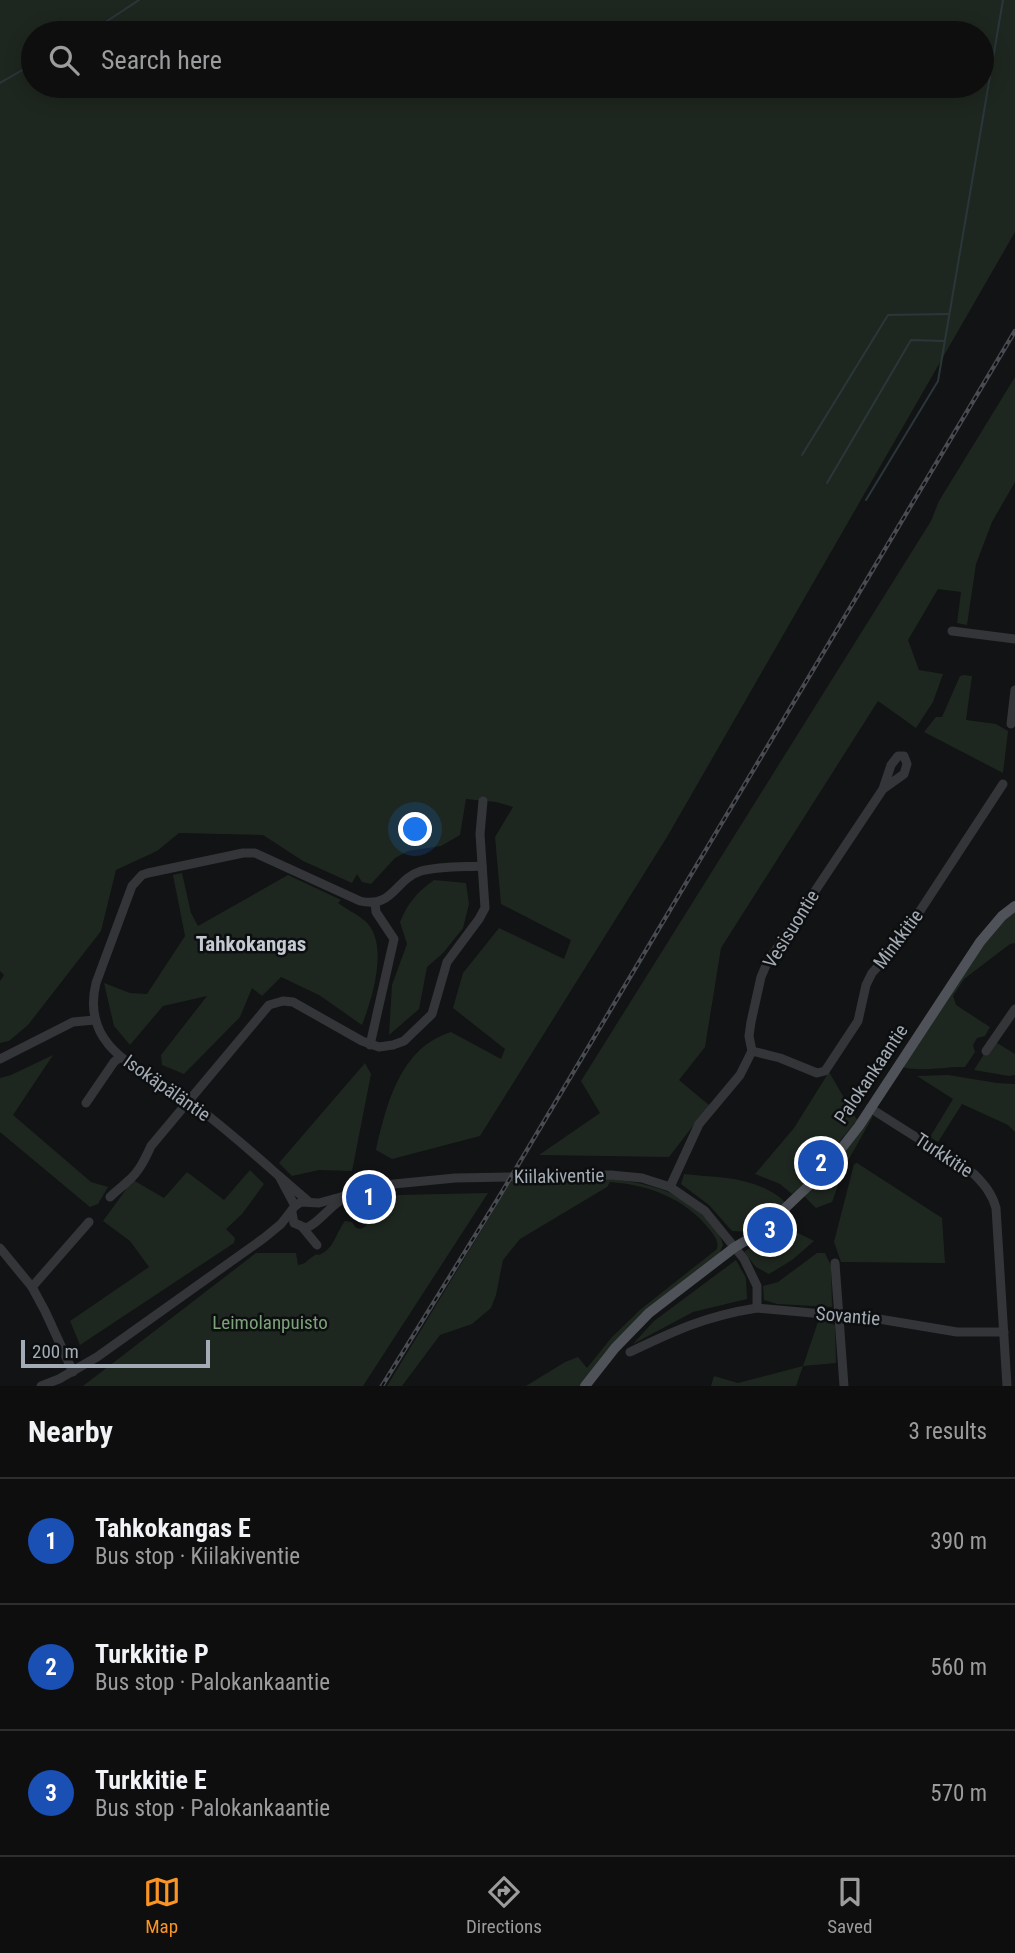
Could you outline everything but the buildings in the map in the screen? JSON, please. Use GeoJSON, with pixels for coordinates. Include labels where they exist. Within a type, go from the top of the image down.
{"type":"FeatureCollection","features":[{"type":"Feature","properties":{"kind":"main road","name":"Palokankaantie"},"geometry":{"type":"LineString","coordinates":[[585,1386],[615,1348],[649,1313],[735,1247],[759,1233],[824,1172],[870,1108],[979,942],[1002,916],[1015,906]]}},
{"type":"Feature","properties":{"kind":"street"},"geometry":{"type":"LineString","coordinates":[[952,631],[1015,639]]}},
{"type":"Feature","properties":{"kind":"street"},"geometry":{"type":"LineString","coordinates":[[1011,724],[1015,690]]}},
{"type":"Feature","properties":{"kind":"street","name":"Minkkitie"},"geometry":{"type":"LineString","coordinates":[[752,1051],[780,1058],[817,1073],[825,1071],[858,1021],[866,985],[872,973],[899,943],[1003,784]]}},
{"type":"Feature","properties":{"kind":"street","name":"Vesisuontie"},"geometry":{"type":"LineString","coordinates":[[670,1187],[699,1124],[740,1075],[752,1051],[749,1036],[751,1022],[761,977],[767,963],[883,789]]}},
{"type":"Feature","properties":{"kind":"street"},"geometry":{"type":"LineString","coordinates":[[110,1198],[118,1188],[128,1182],[146,1160],[151,1146],[266,1008],[278,1002],[293,1002],[370,1045],[387,1047],[404,1041],[434,1010],[447,961],[483,913],[486,902],[480,834],[483,801]]}},
{"type":"Feature","properties":{"kind":"street"},"geometry":{"type":"LineString","coordinates":[[0,1059],[73,1022],[95,1020],[93,998],[96,983],[132,886],[142,875],[243,853],[255,853],[360,901],[375,903],[385,900],[418,872],[482,866]]}},
{"type":"Feature","properties":{"kind":"street"},"geometry":{"type":"LineString","coordinates":[[370,1045],[394,939],[376,912],[375,903]]}},
{"type":"Feature","properties":{"kind":"street"},"geometry":{"type":"LineString","coordinates":[[986,1051],[1015,1009]]}},
{"type":"Feature","properties":{"kind":"street","name":"Isokäpäläntie"},"geometry":{"type":"LineString","coordinates":[[95,1020],[105,1039],[120,1057],[135,1069],[188,1100],[310,1203]]}},
{"type":"Feature","properties":{"kind":"street"},"geometry":{"type":"LineString","coordinates":[[86,1103],[120,1057]]}},
{"type":"Feature","properties":{"kind":"street","name":"Turkkitie"},"geometry":{"type":"LineString","coordinates":[[870,1108],[974,1174],[987,1186],[996,1208],[1007,1386]]}},
{"type":"Feature","properties":{"kind":"street","name":"Kiilakiventie"},"geometry":{"type":"LineString","coordinates":[[310,1203],[416,1180],[611,1175],[642,1178],[670,1187],[705,1211],[735,1247]]}},
{"type":"Feature","properties":{"kind":"street","name":"Isokäpäläntie"},"geometry":{"type":"LineString","coordinates":[[279,1176],[293,1209]]}},
{"type":"Feature","properties":{"kind":"street","name":"Kiilakiventie"},"geometry":{"type":"LineString","coordinates":[[316,1221],[329,1208],[357,1193]]}},
{"type":"Feature","properties":{"kind":"street"},"geometry":{"type":"LineString","coordinates":[[41,1386],[74,1372],[97,1357],[264,1238],[293,1209],[301,1202],[310,1203],[317,1209],[320,1243],[293,1220],[293,1209]]}},
{"type":"Feature","properties":{"kind":"street"},"geometry":{"type":"LineString","coordinates":[[264,1238],[316,1221]]}},
{"type":"Feature","properties":{"kind":"street"},"geometry":{"type":"LineString","coordinates":[[32,1287],[89,1222]]}},
{"type":"Feature","properties":{"kind":"street"},"geometry":{"type":"LineString","coordinates":[[630,1352],[693,1323],[722,1313],[757,1308],[757,1286],[735,1247]]}},
{"type":"Feature","properties":{"kind":"street"},"geometry":{"type":"LineString","coordinates":[[0,1248],[32,1287],[74,1372]]}},
{"type":"Feature","properties":{"kind":"street"},"geometry":{"type":"LineString","coordinates":[[835,1263],[844,1386]]}},
{"type":"Feature","properties":{"kind":"street","name":"Sovantie"},"geometry":{"type":"LineString","coordinates":[[757,1308],[879,1319],[957,1332],[1004,1332]]}},
{"type":"Feature","properties":{"kind":"green space"},"geometry":{"type":"Polygon","coordinates":[[[0,0],[1015,0],[1015,232],[667,837],[480,1136],[392,1159],[376,1150],[398,1079],[419,1051],[434,1040],[451,1032],[501,1059],[505,1049],[453,1008],[463,973],[499,928],[564,959],[571,940],[501,904],[495,837],[513,807],[466,799],[460,835],[441,846],[408,851],[395,858],[371,884],[362,882],[357,874],[352,883],[303,861],[263,835],[179,833],[157,851],[116,870],[101,931],[28,1025],[9,1041],[0,1043],[0,981],[4,975],[0,971],[0,0]]]}},
{"type":"Feature","properties":{"kind":"green space"},"geometry":{"type":"Polygon","coordinates":[[[1015,377],[1015,482],[992,522],[976,564],[967,625],[957,623],[961,592],[938,589],[908,640],[919,670],[943,674],[933,702],[916,728],[878,701],[721,948],[705,1047],[679,1080],[709,1105],[669,1157],[539,1155],[600,1113],[581,1081],[931,521],[939,501],[1015,377]]]}},
{"type":"Feature","properties":{"kind":"green space"},"geometry":{"type":"Polygon","coordinates":[[[960,676],[972,676],[966,720],[996,724],[1008,731],[1003,773],[924,732],[936,717],[942,717],[960,676]]]}},
{"type":"Feature","properties":{"kind":"green space"},"geometry":{"type":"Polygon","coordinates":[[[182,873],[191,913],[198,926],[288,875],[341,900],[338,903],[365,921],[376,943],[377,972],[362,1025],[319,995],[281,977],[262,996],[252,988],[240,1017],[184,1074],[162,1065],[161,1055],[207,996],[163,1006],[130,1045],[114,1026],[104,983],[130,993],[147,994],[185,936],[173,875],[182,873]]]}},
{"type":"Feature","properties":{"kind":"green space"},"geometry":{"type":"Polygon","coordinates":[[[434,880],[466,883],[469,904],[463,928],[443,953],[427,967],[419,1009],[389,1035],[392,985],[407,944],[400,922],[414,898],[434,880]]]}},
{"type":"Feature","properties":{"kind":"green space"},"geometry":{"type":"Polygon","coordinates":[[[1015,909],[1015,943],[964,979],[953,996],[956,1005],[990,1027],[985,1036],[977,1038],[973,1045],[975,1052],[965,1067],[922,1069],[901,1066],[981,942],[1015,909]]]}},
{"type":"Feature","properties":{"kind":"green space"},"geometry":{"type":"Polygon","coordinates":[[[991,1043],[997,1043],[1015,1054],[1015,1075],[974,1070],[991,1043]]]}},
{"type":"Feature","properties":{"kind":"green space"},"geometry":{"type":"Polygon","coordinates":[[[53,1055],[13,1115],[91,1182],[108,1187],[98,1204],[90,1207],[0,1132],[0,1078],[53,1055]]]}},
{"type":"Feature","properties":{"kind":"green space"},"geometry":{"type":"Polygon","coordinates":[[[365,1063],[371,1074],[352,1171],[319,1170],[292,1176],[279,1163],[365,1063]]]}},
{"type":"Feature","properties":{"kind":"green space"},"geometry":{"type":"Polygon","coordinates":[[[829,1072],[857,1120],[809,1179],[792,1194],[780,1184],[755,1174],[794,1128],[829,1072]]]}},
{"type":"Feature","properties":{"kind":"green space"},"geometry":{"type":"Polygon","coordinates":[[[948,1075],[1015,1084],[1015,1132],[1008,1125],[962,1104],[938,1142],[930,1137],[953,1099],[917,1076],[948,1075]]]}},
{"type":"Feature","properties":{"kind":"green space"},"geometry":{"type":"Polygon","coordinates":[[[869,1116],[873,1116],[845,1166],[832,1202],[816,1208],[803,1195],[869,1116]]]}},
{"type":"Feature","properties":{"kind":"green space"},"geometry":{"type":"Polygon","coordinates":[[[857,1163],[942,1218],[945,1263],[841,1262],[834,1242],[854,1164],[857,1163]]]}},
{"type":"Feature","properties":{"kind":"green space"},"geometry":{"type":"Polygon","coordinates":[[[250,1170],[264,1184],[242,1214],[226,1229],[235,1238],[234,1243],[80,1345],[70,1321],[149,1267],[130,1241],[103,1221],[133,1180],[164,1198],[187,1172],[224,1200],[250,1170]]]}},
{"type":"Feature","properties":{"kind":"green space"},"geometry":{"type":"Polygon","coordinates":[[[684,1174],[750,1183],[774,1193],[785,1202],[750,1232],[732,1231],[709,1205],[681,1184],[684,1174]]]}},
{"type":"Feature","properties":{"kind":"green space"},"geometry":{"type":"Polygon","coordinates":[[[611,1179],[652,1186],[688,1203],[720,1235],[723,1245],[718,1257],[682,1283],[581,1386],[526,1386],[578,1357],[587,1368],[612,1337],[641,1309],[717,1249],[717,1241],[710,1230],[678,1202],[639,1186],[610,1182],[607,1187],[520,1239],[503,1260],[491,1308],[472,1324],[440,1335],[402,1386],[387,1386],[512,1180],[611,1179]]]}},
{"type":"Feature","properties":{"kind":"green space","name":"Leimolanpuisto"},"geometry":{"type":"Polygon","coordinates":[[[488,1193],[363,1386],[83,1386],[256,1253],[296,1253],[298,1265],[301,1265],[327,1250],[345,1221],[352,1222],[356,1228],[361,1229],[366,1226],[367,1211],[397,1195],[488,1193]]]}},
{"type":"Feature","properties":{"kind":"green space"},"geometry":{"type":"Polygon","coordinates":[[[777,1228],[796,1232],[814,1241],[792,1260],[769,1274],[756,1267],[744,1252],[777,1228]]]}},
{"type":"Feature","properties":{"kind":"green space"},"geometry":{"type":"Polygon","coordinates":[[[817,1253],[825,1253],[831,1266],[832,1307],[777,1304],[764,1300],[763,1286],[778,1282],[817,1253]]]}},
{"type":"Feature","properties":{"kind":"green space"},"geometry":{"type":"Polygon","coordinates":[[[736,1260],[746,1278],[747,1299],[693,1312],[633,1344],[654,1321],[736,1260]]]}},
{"type":"Feature","properties":{"kind":"green space"},"geometry":{"type":"Polygon","coordinates":[[[819,1319],[835,1325],[836,1363],[803,1366],[819,1319]]]}},
{"type":"Feature","properties":{"kind":"green space"},"geometry":{"type":"Polygon","coordinates":[[[803,1366],[796,1386],[711,1386],[714,1376],[738,1383],[803,1366]]]}},
{"type":"Feature","properties":{"kind":"waterway"},"geometry":{"type":"LineString","coordinates":[[107,21],[139,0]]}},
{"type":"Feature","properties":{"kind":"waterway"},"geometry":{"type":"LineString","coordinates":[[994,53],[1003,0]]}},
{"type":"Feature","properties":{"kind":"waterway"},"geometry":{"type":"LineString","coordinates":[[0,83],[21,71]]}},
{"type":"Feature","properties":{"kind":"waterway"},"geometry":{"type":"LineString","coordinates":[[866,500],[938,381],[986,98]]}},
{"type":"Feature","properties":{"kind":"waterway"},"geometry":{"type":"LineString","coordinates":[[802,455],[888,315],[948,314]]}},
{"type":"Feature","properties":{"kind":"waterway"},"geometry":{"type":"LineString","coordinates":[[827,483],[911,340],[944,341]]}},
{"type":"Feature","properties":{"kind":"railway"},"geometry":{"type":"LineString","coordinates":[[382,1386],[499,1197],[1015,331]]}},
{"type":"Feature","properties":{"kind":"place","name":"Turkkitie P"},"geometry":{"type":"Point","coordinates":[821,1163]}},
{"type":"Feature","properties":{"kind":"place","name":"Tahkokangas E"},"geometry":{"type":"Point","coordinates":[369,1197]}},
{"type":"Feature","properties":{"kind":"place","name":"Turkkitie E"},"geometry":{"type":"Point","coordinates":[770,1230]}},
{"type":"Feature","properties":{"kind":"district","name":"Tahkokangas"},"geometry":{"type":"Point","coordinates":[251,944]}}]}
